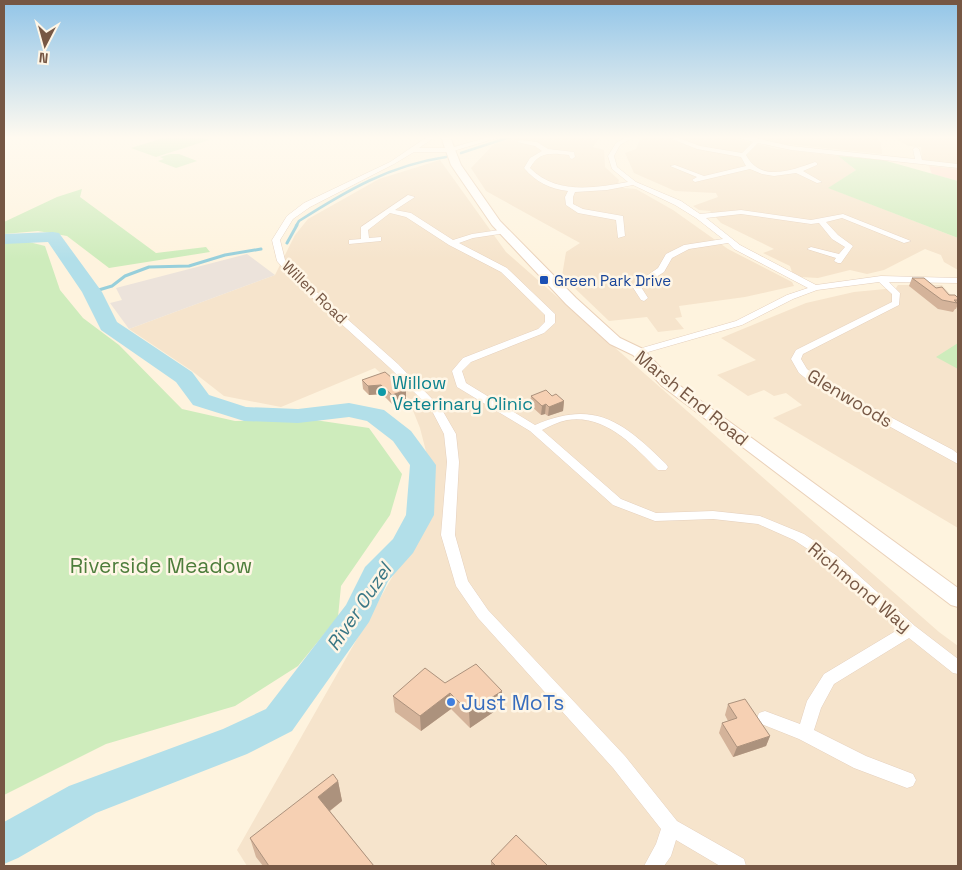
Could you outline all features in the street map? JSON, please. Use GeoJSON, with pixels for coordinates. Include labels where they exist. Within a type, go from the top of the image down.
{"type":"FeatureCollection","features":[{"type":"Feature","properties":{"kind":"street","name":"Willen Road"},"geometry":{"type":"LineString","coordinates":[[364,178],[307,205],[290,218],[276,240],[277,251],[281,261],[298,280],[394,366],[436,408],[450,434],[453,462],[448,535],[461,582],[483,614],[619,762],[671,827]]}},
{"type":"Feature","properties":{"kind":"street","name":"Marsh End Road"},"geometry":{"type":"LineString","coordinates":[[465,178],[503,231],[571,301],[615,342],[638,352],[667,383],[958,599]]}},
{"type":"Feature","properties":{"kind":"street"},"geometry":{"type":"LineString","coordinates":[[537,178],[551,184],[573,189],[605,188],[634,183]]}},
{"type":"Feature","properties":{"kind":"street"},"geometry":{"type":"LineString","coordinates":[[627,178],[634,183],[678,203],[699,216],[728,241],[815,288]]}},
{"type":"Feature","properties":{"kind":"street"},"geometry":{"type":"LineString","coordinates":[[810,178],[819,182]]}},
{"type":"Feature","properties":{"kind":"street"},"geometry":{"type":"LineString","coordinates":[[573,189],[569,197],[570,204],[581,211],[620,218],[631,217]]}},
{"type":"Feature","properties":{"kind":"street"},"geometry":{"type":"LineString","coordinates":[[365,240],[364,229],[411,197]]}},
{"type":"Feature","properties":{"kind":"street","name":"Richmond Way"},"geometry":{"type":"LineString","coordinates":[[389,211],[408,215],[452,243],[504,270],[550,314],[550,323],[541,331],[468,360],[457,371],[461,386],[534,429],[617,502],[656,517],[713,515],[760,520],[798,537],[831,558],[910,630],[958,668]]}},
{"type":"Feature","properties":{"kind":"street"},"geometry":{"type":"LineString","coordinates":[[699,216],[741,212],[821,221],[851,213]]}},
{"type":"Feature","properties":{"kind":"street"},"geometry":{"type":"LineString","coordinates":[[843,216],[907,241]]}},
{"type":"Feature","properties":{"kind":"street"},"geometry":{"type":"LineString","coordinates":[[620,218],[621,236]]}},
{"type":"Feature","properties":{"kind":"street"},"geometry":{"type":"LineString","coordinates":[[811,250],[839,259],[849,246],[835,237],[821,221]]}},
{"type":"Feature","properties":{"kind":"street"},"geometry":{"type":"LineString","coordinates":[[452,243],[472,236],[503,231]]}},
{"type":"Feature","properties":{"kind":"street"},"geometry":{"type":"LineString","coordinates":[[352,242],[378,239]]}},
{"type":"Feature","properties":{"kind":"street"},"geometry":{"type":"LineString","coordinates":[[644,298],[636,286],[661,270],[669,256],[687,247],[728,241]]}},
{"type":"Feature","properties":{"kind":"street"},"geometry":{"type":"LineString","coordinates":[[638,352],[739,323],[790,297],[815,288],[881,279],[958,280]]}},
{"type":"Feature","properties":{"kind":"street","name":"Glenwoods"},"geometry":{"type":"LineString","coordinates":[[881,279],[896,293],[896,303],[799,352],[796,359],[803,371],[818,383],[949,453],[958,460]]}},
{"type":"Feature","properties":{"kind":"street"},"geometry":{"type":"LineString","coordinates":[[534,429],[565,417],[584,416],[601,418],[618,426],[662,467]]}},
{"type":"Feature","properties":{"kind":"street"},"geometry":{"type":"LineString","coordinates":[[805,734],[813,706],[829,679],[910,630]]}},
{"type":"Feature","properties":{"kind":"street"},"geometry":{"type":"LineString","coordinates":[[765,718],[805,734],[860,762],[907,780]]}},
{"type":"Feature","properties":{"kind":"street"},"geometry":{"type":"LineString","coordinates":[[653,866],[664,850],[671,827],[737,866]]}},
{"type":"Feature","properties":{"kind":"shaded area"},"geometry":{"type":"Polygon","coordinates":[[[453,178],[506,252],[939,632],[958,646],[958,866],[247,866],[237,850],[428,514],[429,463],[420,428],[408,398],[375,368],[281,407],[224,396],[192,371],[129,329],[275,275],[295,235],[308,219],[379,179],[453,178]]]}},
{"type":"Feature","properties":{"kind":"shaded area"},"geometry":{"type":"Polygon","coordinates":[[[477,178],[616,178],[619,180],[618,184],[624,188],[636,189],[673,210],[728,249],[792,282],[794,286],[745,297],[679,306],[682,317],[675,318],[684,329],[658,332],[647,317],[609,321],[562,276],[566,252],[580,243],[486,191],[477,178]]]}},
{"type":"Feature","properties":{"kind":"shaded area"},"geometry":{"type":"Polygon","coordinates":[[[644,178],[845,178],[829,188],[958,238],[958,270],[944,262],[941,255],[925,249],[884,270],[867,274],[850,270],[818,278],[801,277],[792,272],[790,266],[763,253],[774,249],[721,223],[710,211],[699,210],[693,206],[718,197],[716,193],[675,191],[644,178]]]}},
{"type":"Feature","properties":{"kind":"shaded area"},"geometry":{"type":"Polygon","coordinates":[[[945,178],[958,178],[958,181],[945,178]]]}},
{"type":"Feature","properties":{"kind":"shaded area"},"geometry":{"type":"Polygon","coordinates":[[[247,254],[275,275],[129,329],[110,303],[122,300],[116,288],[247,254]]]}},
{"type":"Feature","properties":{"kind":"shaded area"},"geometry":{"type":"Polygon","coordinates":[[[898,285],[942,285],[958,303],[958,528],[773,418],[802,405],[786,393],[774,396],[764,390],[748,396],[717,375],[756,360],[721,338],[806,303],[854,292],[896,288],[898,285]]]}},
{"type":"Feature","properties":{"kind":"green space"},"geometry":{"type":"Polygon","coordinates":[[[844,178],[946,178],[958,181],[958,238],[828,188],[844,178]]]}},
{"type":"Feature","properties":{"kind":"green space"},"geometry":{"type":"Polygon","coordinates":[[[82,189],[80,197],[156,253],[206,247],[210,252],[109,268],[67,236],[38,231],[4,234],[4,222],[57,197],[82,189]]]}},
{"type":"Feature","properties":{"kind":"green space","name":"Riverside Meadow"},"geometry":{"type":"Polygon","coordinates":[[[25,241],[45,246],[60,290],[83,318],[119,345],[182,409],[235,421],[315,420],[369,428],[402,474],[390,515],[341,586],[338,617],[298,666],[235,706],[106,744],[4,795],[4,242],[25,241]]]}},
{"type":"Feature","properties":{"kind":"green space"},"geometry":{"type":"Polygon","coordinates":[[[958,343],[958,369],[936,357],[958,343]]]}},
{"type":"Feature","properties":{"kind":"building"},"geometry":{"type":"Polygon","coordinates":[[[912,278],[924,278],[936,288],[942,287],[949,295],[955,295],[958,298],[958,300],[954,300],[957,303],[942,300],[912,278]]]}},
{"type":"Feature","properties":{"kind":"building"},"geometry":{"type":"Polygon","coordinates":[[[385,372],[406,390],[392,395],[381,385],[368,386],[362,380],[385,372]]]}},
{"type":"Feature","properties":{"kind":"building"},"geometry":{"type":"Polygon","coordinates":[[[546,390],[552,396],[556,394],[564,401],[549,407],[546,404],[542,406],[531,396],[546,390]]]}},
{"type":"Feature","properties":{"kind":"building"},"geometry":{"type":"Polygon","coordinates":[[[476,664],[502,691],[469,712],[450,693],[420,716],[393,696],[425,668],[445,683],[476,664]]]}},
{"type":"Feature","properties":{"kind":"building"},"geometry":{"type":"Polygon","coordinates":[[[745,699],[770,736],[737,747],[722,723],[737,718],[728,704],[745,699]]]}},
{"type":"Feature","properties":{"kind":"building"},"geometry":{"type":"Polygon","coordinates":[[[333,774],[338,781],[318,797],[374,866],[269,866],[250,838],[333,774]]]}},
{"type":"Feature","properties":{"kind":"building"},"geometry":{"type":"Polygon","coordinates":[[[516,835],[548,866],[496,866],[491,861],[516,835]]]}},
{"type":"Feature","properties":{"kind":"waterway"},"geometry":{"type":"LineString","coordinates":[[296,226],[299,221],[317,210],[377,178]]}},
{"type":"Feature","properties":{"kind":"waterway"},"geometry":{"type":"LineString","coordinates":[[287,243],[297,225]]}},
{"type":"Feature","properties":{"kind":"waterway","name":"River Ouzel"},"geometry":{"type":"LineString","coordinates":[[4,239],[53,237],[92,292],[108,326],[184,377],[201,400],[244,414],[298,416],[349,410],[375,415],[402,436],[423,465],[420,515],[403,546],[376,575],[358,613],[279,720],[234,742],[83,799],[4,844]]}},
{"type":"Feature","properties":{"kind":"waterway"},"geometry":{"type":"LineString","coordinates":[[92,292],[112,286],[125,276],[149,267],[189,266],[225,255],[261,249]]}},
{"type":"Feature","properties":{"kind":"place","name":"Green Park Drive"},"geometry":{"type":"Point","coordinates":[544,280]}},
{"type":"Feature","properties":{"kind":"place","name":"Willow Veterinary Clinic"},"geometry":{"type":"Point","coordinates":[382,392]}},
{"type":"Feature","properties":{"kind":"place","name":"Just MoTs"},"geometry":{"type":"Point","coordinates":[451,702]}}]}
